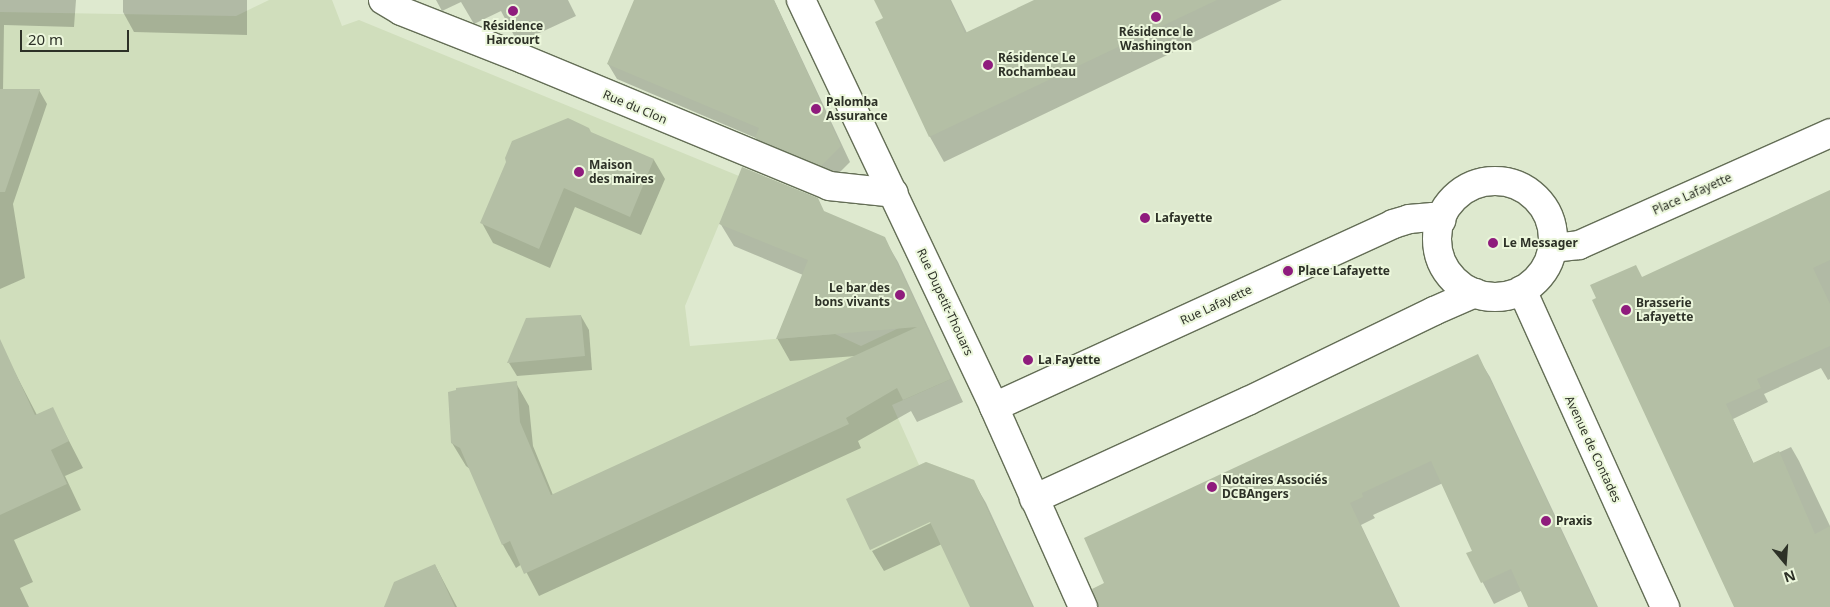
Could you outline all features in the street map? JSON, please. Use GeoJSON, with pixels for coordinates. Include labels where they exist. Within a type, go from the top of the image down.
{"type":"FeatureCollection","features":[{"type":"Feature","properties":{"kind":"street","name":"Rue du Clon"},"geometry":{"type":"LineString","coordinates":[[383,0],[401,11],[523,59],[829,186],[894,193]]}},
{"type":"Feature","properties":{"kind":"street","name":"Rue Dupetit-Thouars"},"geometry":{"type":"LineString","coordinates":[[801,0],[994,407],[1083,607]]}},
{"type":"Feature","properties":{"kind":"street","name":"Place Lafayette"},"geometry":{"type":"LineString","coordinates":[[1552,248],[1579,245],[1830,133]]}},
{"type":"Feature","properties":{"kind":"street"},"geometry":{"type":"LineString","coordinates":[[1490,182],[1512,184],[1527,191],[1542,206],[1551,227],[1552,248],[1541,275],[1522,290],[1498,297],[1476,293],[1455,281],[1442,261],[1438,238],[1441,220],[1450,204],[1468,188],[1490,182]]}},
{"type":"Feature","properties":{"kind":"street","name":"Rue Lafayette"},"geometry":{"type":"LineString","coordinates":[[994,407],[1393,224],[1409,219],[1433,217],[1441,220]]}},
{"type":"Feature","properties":{"kind":"street","name":"Avenue de Contades"},"geometry":{"type":"LineString","coordinates":[[1522,290],[1665,607]]}},
{"type":"Feature","properties":{"kind":"street"},"geometry":{"type":"LineString","coordinates":[[1034,499],[1248,401],[1434,311],[1476,293]]}},
{"type":"Feature","properties":{"kind":"shaded area"},"geometry":{"type":"Polygon","coordinates":[[[269,0],[332,0],[342,26],[359,20],[739,176],[685,306],[690,346],[835,334],[861,346],[922,317],[951,379],[892,405],[919,465],[926,462],[974,480],[1033,607],[0,607],[0,12],[236,16],[269,0]]]}},
{"type":"Feature","properties":{"kind":"building"},"geometry":{"type":"Polygon","coordinates":[[[634,0],[774,0],[841,146],[821,166],[755,138],[759,128],[607,64],[634,0]]]}},
{"type":"Feature","properties":{"kind":"building","name":"Résidence Le Rochambeau"},"geometry":{"type":"Polygon","coordinates":[[[874,0],[950,0],[965,33],[1034,0],[1217,0],[929,137],[875,22],[883,18],[874,0]]]}},
{"type":"Feature","properties":{"kind":"building"},"geometry":{"type":"Polygon","coordinates":[[[0,89],[40,89],[5,192],[0,192],[0,89]]]}},
{"type":"Feature","properties":{"kind":"building","name":"Maison des maires"},"geometry":{"type":"Polygon","coordinates":[[[568,118],[589,128],[591,132],[654,159],[630,217],[564,188],[539,249],[480,223],[506,162],[505,158],[512,141],[568,118]]]}},
{"type":"Feature","properties":{"kind":"building"},"geometry":{"type":"Polygon","coordinates":[[[742,167],[818,198],[824,211],[885,237],[951,379],[903,400],[897,388],[846,418],[849,424],[524,574],[510,541],[502,545],[460,448],[451,443],[448,392],[456,390],[456,388],[517,381],[520,422],[551,495],[917,327],[776,339],[808,260],[719,224],[742,167]]]}},
{"type":"Feature","properties":{"kind":"building"},"geometry":{"type":"Polygon","coordinates":[[[1830,190],[1830,260],[1813,268],[1830,304],[1830,346],[1757,379],[1761,388],[1726,404],[1753,463],[1779,451],[1815,534],[1830,526],[1830,607],[1734,607],[1592,300],[1596,298],[1590,285],[1636,265],[1642,277],[1830,190]]]}},
{"type":"Feature","properties":{"kind":"building"},"geometry":{"type":"Polygon","coordinates":[[[581,315],[585,356],[507,363],[526,318],[581,315]]]}},
{"type":"Feature","properties":{"kind":"building"},"geometry":{"type":"Polygon","coordinates":[[[0,339],[35,415],[53,407],[69,441],[51,450],[67,484],[0,515],[0,339]]]}},
{"type":"Feature","properties":{"kind":"building"},"geometry":{"type":"Polygon","coordinates":[[[1478,354],[1597,607],[1528,607],[1511,569],[1481,583],[1466,553],[1472,551],[1431,461],[1362,493],[1363,497],[1350,503],[1399,607],[1098,607],[1092,589],[1104,583],[1084,538],[1478,354]]]}},
{"type":"Feature","properties":{"kind":"building"},"geometry":{"type":"Polygon","coordinates":[[[926,462],[974,480],[1033,607],[970,607],[930,522],[870,550],[846,499],[926,462]]]}},
{"type":"Feature","properties":{"kind":"building"},"geometry":{"type":"Polygon","coordinates":[[[435,564],[455,607],[384,607],[394,582],[435,564]]]}},
{"type":"Feature","properties":{"kind":"place","name":"Résidence Harcourt"},"geometry":{"type":"Point","coordinates":[513,11]}},
{"type":"Feature","properties":{"kind":"place","name":"Résidence le Washington"},"geometry":{"type":"Point","coordinates":[1156,17]}},
{"type":"Feature","properties":{"kind":"place","name":"Résidence Le Rochambeau"},"geometry":{"type":"Point","coordinates":[988,65]}},
{"type":"Feature","properties":{"kind":"place","name":"Palomba Assurance"},"geometry":{"type":"Point","coordinates":[816,109]}},
{"type":"Feature","properties":{"kind":"place","name":"Maison des maires"},"geometry":{"type":"Point","coordinates":[579,172]}},
{"type":"Feature","properties":{"kind":"place","name":"Lafayette"},"geometry":{"type":"Point","coordinates":[1145,218]}},
{"type":"Feature","properties":{"kind":"place","name":"Le Messager"},"geometry":{"type":"Point","coordinates":[1493,243]}},
{"type":"Feature","properties":{"kind":"place","name":"Place Lafayette"},"geometry":{"type":"Point","coordinates":[1288,271]}},
{"type":"Feature","properties":{"kind":"place","name":"Le bar des bons vivants"},"geometry":{"type":"Point","coordinates":[900,295]}},
{"type":"Feature","properties":{"kind":"place","name":"Brasserie Lafayette"},"geometry":{"type":"Point","coordinates":[1626,310]}},
{"type":"Feature","properties":{"kind":"place","name":"La Fayette"},"geometry":{"type":"Point","coordinates":[1028,360]}},
{"type":"Feature","properties":{"kind":"place","name":"Notaires Associés DCBAngers"},"geometry":{"type":"Point","coordinates":[1212,487]}},
{"type":"Feature","properties":{"kind":"place","name":"Praxis"},"geometry":{"type":"Point","coordinates":[1546,521]}}]}
